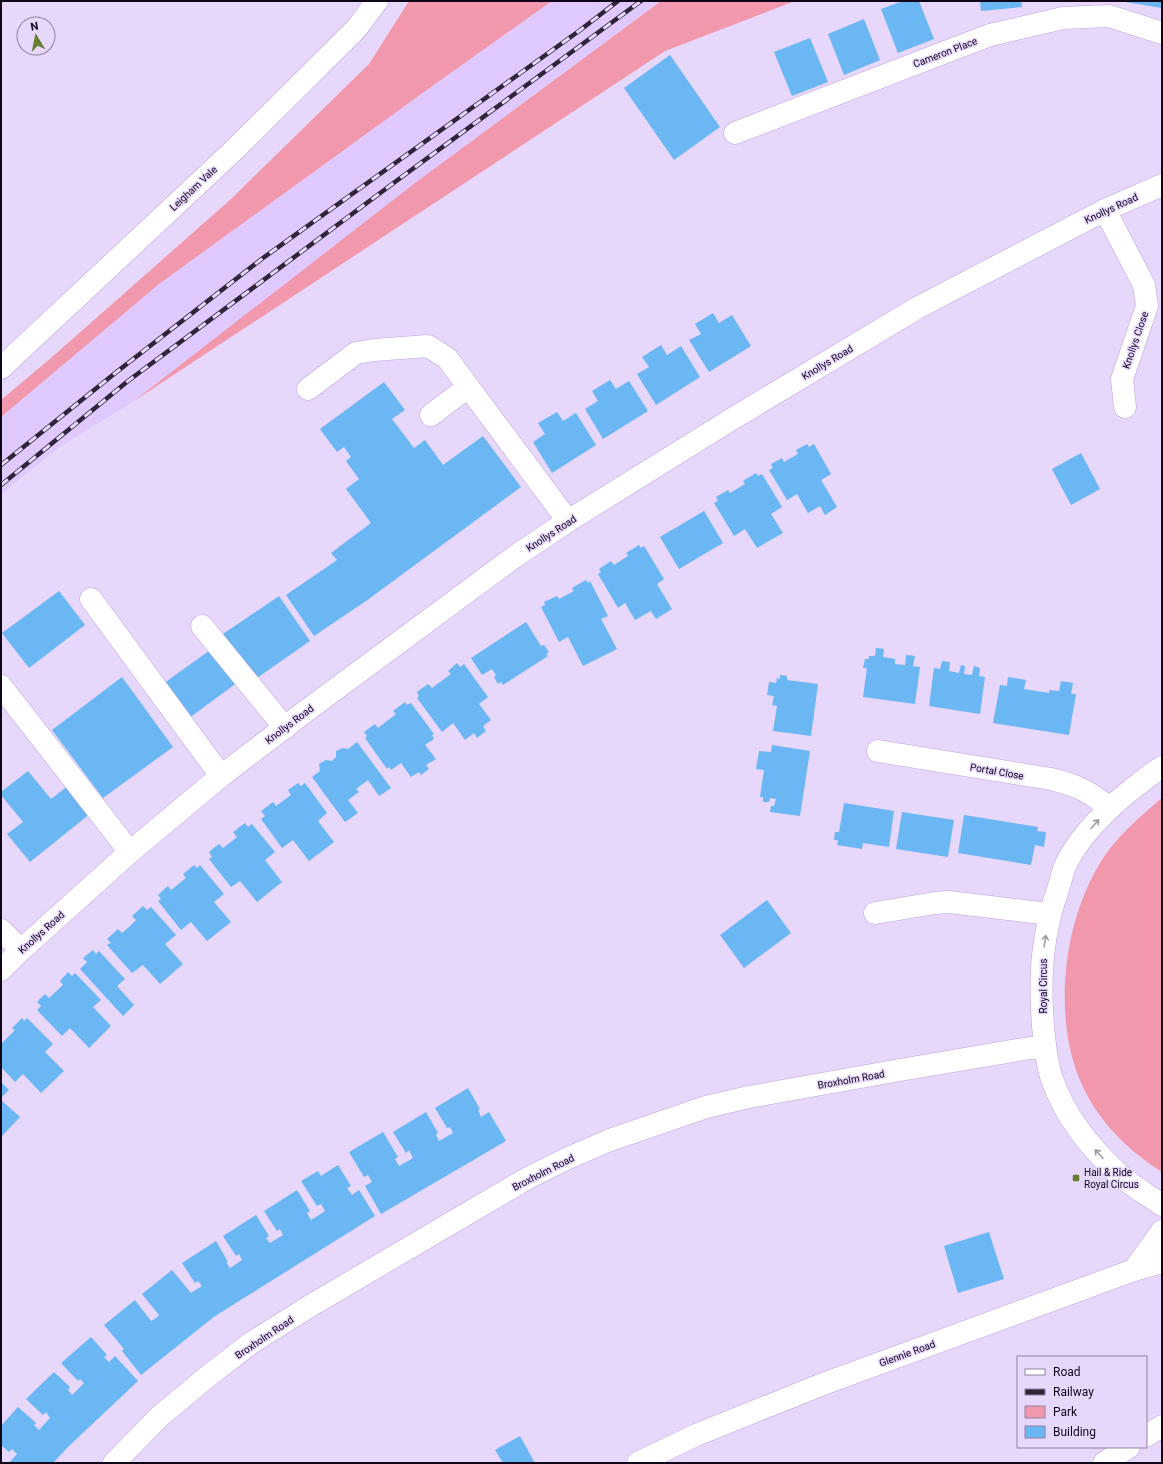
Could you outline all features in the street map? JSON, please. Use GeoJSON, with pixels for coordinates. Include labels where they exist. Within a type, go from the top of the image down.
{"type":"FeatureCollection","features":[{"type":"Feature","properties":{"kind":"street","name":"Leigham Vale"},"geometry":{"type":"LineString","coordinates":[[1,368],[233,151],[356,29],[377,1]]}},
{"type":"Feature","properties":{"kind":"street","name":"Cameron Place"},"geometry":{"type":"LineString","coordinates":[[736,132],[997,33],[1063,18],[1109,16],[1162,33]]}},
{"type":"Feature","properties":{"kind":"street","name":"Knollys Road"},"geometry":{"type":"LineString","coordinates":[[1,970],[21,950],[130,852],[221,776],[514,557],[568,521],[732,419],[917,308],[1105,210],[1162,185]]}},
{"type":"Feature","properties":{"kind":"street","name":"Knollys Close"},"geometry":{"type":"LineString","coordinates":[[1105,210],[1144,285],[1147,306],[1122,380],[1125,407]]}},
{"type":"Feature","properties":{"kind":"street"},"geometry":{"type":"LineString","coordinates":[[308,389],[356,353],[374,350],[428,346],[447,358],[568,521]]}},
{"type":"Feature","properties":{"kind":"street"},"geometry":{"type":"LineString","coordinates":[[431,415],[468,387]]}},
{"type":"Feature","properties":{"kind":"street"},"geometry":{"type":"LineString","coordinates":[[91,599],[221,776]]}},
{"type":"Feature","properties":{"kind":"street"},"geometry":{"type":"LineString","coordinates":[[202,626],[284,728]]}},
{"type":"Feature","properties":{"kind":"street"},"geometry":{"type":"LineString","coordinates":[[1,686],[130,852]]}},
{"type":"Feature","properties":{"kind":"street","name":"Portal Close"},"geometry":{"type":"LineString","coordinates":[[878,751],[1051,779],[1075,785],[1098,798],[1109,808]]}},
{"type":"Feature","properties":{"kind":"street","name":"Royal Circus"},"geometry":{"type":"LineString","coordinates":[[1162,767],[1109,808],[1082,838],[1068,861],[1049,914],[1042,957],[1041,994],[1045,1048],[1052,1080],[1064,1104],[1080,1131],[1101,1156],[1123,1178],[1162,1205]]}},
{"type":"Feature","properties":{"kind":"street"},"geometry":{"type":"LineString","coordinates":[[875,913],[949,902],[1049,914]]}},
{"type":"Feature","properties":{"kind":"street"},"geometry":{"type":"LineString","coordinates":[[1,930],[21,950]]}},
{"type":"Feature","properties":{"kind":"street","name":"Broxholm Road"},"geometry":{"type":"LineString","coordinates":[[114,1463],[160,1416],[207,1377],[252,1343],[310,1306],[481,1205],[528,1178],[566,1159],[610,1140],[655,1124],[706,1107],[749,1097],[1030,1048],[1045,1048]]}},
{"type":"Feature","properties":{"kind":"street"},"geometry":{"type":"LineString","coordinates":[[1134,1270],[1162,1231]]}},
{"type":"Feature","properties":{"kind":"street","name":"Glennie Road"},"geometry":{"type":"LineString","coordinates":[[638,1463],[696,1435],[823,1384],[1134,1270],[1162,1262]]}},
{"type":"Feature","properties":{"kind":"street"},"geometry":{"type":"LineString","coordinates":[[1147,1435],[1162,1426]]}},
{"type":"Feature","properties":{"kind":"street"},"geometry":{"type":"LineString","coordinates":[[1104,1463],[1127,1448]]}},
{"type":"Feature","properties":{"kind":"shaded area"},"geometry":{"type":"Polygon","coordinates":[[[552,1],[660,1],[415,183],[134,401],[57,449],[1,494],[1,417],[159,284],[552,1]]]}},
{"type":"Feature","properties":{"kind":"green space"},"geometry":{"type":"Polygon","coordinates":[[[409,1],[552,1],[159,284],[1,417],[1,400],[51,358],[230,200],[369,64],[409,1]]]}},
{"type":"Feature","properties":{"kind":"green space"},"geometry":{"type":"Polygon","coordinates":[[[661,1],[795,1],[665,51],[134,401],[415,183],[661,1]]]}},
{"type":"Feature","properties":{"kind":"green space"},"geometry":{"type":"Polygon","coordinates":[[[1162,798],[1162,1172],[1130,1148],[1110,1128],[1087,1095],[1075,1067],[1068,1037],[1065,1004],[1066,971],[1071,938],[1080,906],[1092,877],[1108,851],[1120,837],[1162,798]]]}},
{"type":"Feature","properties":{"kind":"building"},"geometry":{"type":"Polygon","coordinates":[[[903,1],[919,1],[934,39],[898,53],[881,9],[903,1]]]}},
{"type":"Feature","properties":{"kind":"building"},"geometry":{"type":"Polygon","coordinates":[[[980,1],[1021,1],[1022,7],[981,11],[980,1]]]}},
{"type":"Feature","properties":{"kind":"building"},"geometry":{"type":"Polygon","coordinates":[[[1162,1],[1162,8],[1125,2],[1162,1]]]}},
{"type":"Feature","properties":{"kind":"building"},"geometry":{"type":"Polygon","coordinates":[[[864,19],[880,60],[844,75],[828,34],[864,19]]]}},
{"type":"Feature","properties":{"kind":"building"},"geometry":{"type":"Polygon","coordinates":[[[810,38],[828,82],[792,96],[774,52],[810,38]]]}},
{"type":"Feature","properties":{"kind":"building"},"geometry":{"type":"Polygon","coordinates":[[[670,55],[720,127],[674,160],[624,88],[670,55]]]}},
{"type":"Feature","properties":{"kind":"building"},"geometry":{"type":"Polygon","coordinates":[[[713,313],[719,323],[732,315],[751,346],[709,372],[689,340],[701,334],[695,324],[713,313]]]}},
{"type":"Feature","properties":{"kind":"building"},"geometry":{"type":"Polygon","coordinates":[[[661,345],[667,355],[681,346],[700,377],[656,405],[637,374],[649,367],[642,357],[661,345]]]}},
{"type":"Feature","properties":{"kind":"building"},"geometry":{"type":"Polygon","coordinates":[[[610,380],[616,389],[629,381],[648,411],[603,439],[585,409],[598,401],[592,391],[610,380]]]}},
{"type":"Feature","properties":{"kind":"building"},"geometry":{"type":"Polygon","coordinates":[[[384,382],[405,410],[392,419],[414,448],[425,440],[443,465],[483,436],[521,487],[366,601],[314,636],[286,595],[337,560],[331,553],[371,523],[346,489],[359,479],[346,461],[351,457],[344,447],[337,452],[320,429],[384,382]]]}},
{"type":"Feature","properties":{"kind":"building"},"geometry":{"type":"Polygon","coordinates":[[[557,412],[563,421],[576,413],[596,445],[552,473],[533,442],[545,434],[538,423],[557,412]]]}},
{"type":"Feature","properties":{"kind":"building"},"geometry":{"type":"Polygon","coordinates":[[[807,444],[809,447],[814,444],[831,474],[821,480],[837,507],[825,515],[820,506],[808,513],[797,494],[787,500],[769,470],[773,468],[771,464],[782,458],[784,462],[798,454],[796,450],[807,444]]]}},
{"type":"Feature","properties":{"kind":"building"},"geometry":{"type":"Polygon","coordinates":[[[1081,453],[1100,489],[1071,505],[1052,469],[1081,453]]]}},
{"type":"Feature","properties":{"kind":"building"},"geometry":{"type":"Polygon","coordinates":[[[756,473],[758,476],[762,474],[782,507],[771,514],[783,533],[757,548],[745,529],[734,536],[714,503],[718,501],[716,497],[728,490],[730,493],[745,484],[743,481],[756,473]]]}},
{"type":"Feature","properties":{"kind":"building"},"geometry":{"type":"Polygon","coordinates":[[[704,511],[723,543],[679,569],[660,537],[704,511]]]}},
{"type":"Feature","properties":{"kind":"building"},"geometry":{"type":"Polygon","coordinates":[[[639,545],[641,548],[644,546],[664,579],[657,584],[672,609],[656,619],[651,611],[635,620],[625,603],[618,608],[598,574],[601,572],[599,569],[611,561],[614,565],[628,556],[626,553],[639,545]]]}},
{"type":"Feature","properties":{"kind":"building"},"geometry":{"type":"Polygon","coordinates":[[[586,580],[588,583],[590,581],[608,616],[601,619],[617,649],[583,666],[568,637],[559,642],[541,607],[545,605],[544,602],[557,596],[559,599],[574,591],[572,588],[586,580]]]}},
{"type":"Feature","properties":{"kind":"building"},"geometry":{"type":"Polygon","coordinates":[[[59,591],[85,625],[29,668],[2,633],[59,591]]]}},
{"type":"Feature","properties":{"kind":"building"},"geometry":{"type":"Polygon","coordinates":[[[279,596],[310,641],[251,682],[220,636],[279,596]]]}},
{"type":"Feature","properties":{"kind":"building"},"geometry":{"type":"Polygon","coordinates":[[[526,622],[541,646],[544,645],[549,652],[546,654],[548,656],[503,685],[501,682],[498,684],[494,677],[496,675],[492,669],[482,675],[471,658],[526,622]]]}},
{"type":"Feature","properties":{"kind":"building"},"geometry":{"type":"Polygon","coordinates":[[[213,648],[238,682],[185,721],[160,686],[213,648]]]}},
{"type":"Feature","properties":{"kind":"building"},"geometry":{"type":"Polygon","coordinates":[[[876,648],[884,649],[883,657],[895,659],[895,664],[905,665],[906,655],[915,656],[913,666],[920,667],[915,704],[863,697],[867,668],[863,668],[865,659],[869,659],[869,656],[875,656],[876,648]]]}},
{"type":"Feature","properties":{"kind":"building"},"geometry":{"type":"Polygon","coordinates":[[[942,661],[950,662],[949,671],[959,673],[961,665],[965,666],[964,674],[972,675],[974,666],[980,668],[979,676],[985,677],[980,714],[929,706],[934,668],[940,669],[942,661]]]}},
{"type":"Feature","properties":{"kind":"building"},"geometry":{"type":"Polygon","coordinates":[[[457,663],[460,667],[464,664],[488,697],[479,704],[491,720],[483,726],[486,731],[477,738],[474,733],[465,740],[453,723],[442,732],[417,698],[419,696],[417,692],[428,684],[432,688],[451,674],[448,671],[457,663]]]}},
{"type":"Feature","properties":{"kind":"building"},"geometry":{"type":"Polygon","coordinates":[[[780,675],[787,676],[787,680],[818,684],[811,736],[773,731],[777,706],[772,705],[774,696],[767,695],[769,682],[776,683],[777,678],[780,679],[780,675]]]}},
{"type":"Feature","properties":{"kind":"building"},"geometry":{"type":"Polygon","coordinates":[[[122,677],[173,747],[103,798],[52,730],[122,677]]]}},
{"type":"Feature","properties":{"kind":"building"},"geometry":{"type":"Polygon","coordinates":[[[1008,677],[1026,680],[1024,689],[1049,693],[1049,690],[1059,691],[1061,681],[1073,683],[1071,694],[1076,694],[1069,735],[993,723],[1000,685],[1007,686],[1008,677]]]}},
{"type":"Feature","properties":{"kind":"building"},"geometry":{"type":"Polygon","coordinates":[[[405,702],[407,705],[411,703],[434,734],[432,735],[434,739],[425,745],[436,759],[426,765],[429,769],[421,775],[419,772],[411,777],[401,763],[391,770],[389,767],[387,769],[365,738],[367,736],[364,732],[375,724],[378,728],[396,714],[393,711],[405,702]]]}},
{"type":"Feature","properties":{"kind":"building"},"geometry":{"type":"Polygon","coordinates":[[[357,742],[391,788],[379,796],[368,780],[356,789],[359,792],[348,800],[358,813],[345,822],[312,777],[320,771],[319,764],[326,760],[332,761],[336,757],[336,751],[343,748],[348,749],[357,742]]]}},
{"type":"Feature","properties":{"kind":"building"},"geometry":{"type":"Polygon","coordinates":[[[772,745],[810,751],[800,816],[770,812],[771,806],[774,806],[776,799],[770,798],[769,802],[763,802],[763,797],[760,797],[764,770],[756,769],[759,751],[771,752],[772,745]]]}},
{"type":"Feature","properties":{"kind":"building"},"geometry":{"type":"Polygon","coordinates":[[[28,771],[51,799],[73,782],[96,809],[30,862],[7,834],[23,822],[1,795],[1,792],[28,771]]]}},
{"type":"Feature","properties":{"kind":"building"},"geometry":{"type":"Polygon","coordinates":[[[298,783],[301,786],[305,783],[327,813],[318,821],[334,842],[309,861],[293,840],[282,848],[261,819],[265,816],[261,811],[273,802],[276,806],[291,795],[288,790],[298,783]]]}},
{"type":"Feature","properties":{"kind":"building"},"geometry":{"type":"Polygon","coordinates":[[[844,803],[894,811],[889,847],[863,843],[862,849],[837,845],[838,840],[834,840],[835,832],[839,832],[844,803]]]}},
{"type":"Feature","properties":{"kind":"building"},"geometry":{"type":"Polygon","coordinates":[[[902,812],[954,820],[948,857],[896,849],[902,812]]]}},
{"type":"Feature","properties":{"kind":"building"},"geometry":{"type":"Polygon","coordinates":[[[964,815],[1038,827],[1037,831],[1046,832],[1044,847],[1035,845],[1031,865],[958,853],[964,815]]]}},
{"type":"Feature","properties":{"kind":"building"},"geometry":{"type":"Polygon","coordinates":[[[245,823],[248,827],[252,824],[275,852],[265,860],[282,882],[257,902],[240,881],[231,887],[209,859],[212,857],[209,852],[219,844],[223,848],[237,837],[233,832],[245,823]]]}},
{"type":"Feature","properties":{"kind":"building"},"geometry":{"type":"Polygon","coordinates":[[[194,865],[197,868],[200,865],[224,894],[214,902],[231,922],[207,941],[191,922],[181,930],[158,901],[161,899],[158,895],[168,886],[171,890],[186,878],[183,874],[194,865]]]}},
{"type":"Feature","properties":{"kind":"building"},"geometry":{"type":"Polygon","coordinates":[[[767,900],[791,933],[744,968],[720,935],[767,900]]]}},
{"type":"Feature","properties":{"kind":"building"},"geometry":{"type":"Polygon","coordinates":[[[143,906],[147,910],[151,907],[176,935],[165,944],[183,964],[160,984],[143,965],[132,973],[107,945],[111,943],[107,939],[118,929],[122,933],[136,920],[132,916],[143,906]]]}},
{"type":"Feature","properties":{"kind":"building"},"geometry":{"type":"Polygon","coordinates":[[[93,950],[96,954],[99,951],[125,979],[117,986],[134,1005],[123,1016],[80,969],[87,962],[83,958],[93,950]]]}},
{"type":"Feature","properties":{"kind":"building"},"geometry":{"type":"Polygon","coordinates":[[[68,972],[72,976],[75,973],[101,1000],[93,1007],[111,1026],[89,1048],[70,1028],[62,1036],[37,1010],[41,1006],[37,1002],[45,994],[49,998],[63,985],[60,981],[68,972]]]}},
{"type":"Feature","properties":{"kind":"building"},"geometry":{"type":"Polygon","coordinates":[[[22,1018],[24,1021],[27,1018],[53,1044],[45,1052],[64,1071],[41,1093],[23,1074],[15,1082],[1,1067],[1,1042],[2,1043],[15,1030],[12,1028],[22,1018]]]}},
{"type":"Feature","properties":{"kind":"building"},"geometry":{"type":"Polygon","coordinates":[[[1,1082],[9,1090],[1,1098],[1,1082]]]}},
{"type":"Feature","properties":{"kind":"building"},"geometry":{"type":"Polygon","coordinates":[[[468,1088],[480,1109],[478,1110],[481,1117],[489,1112],[506,1141],[381,1214],[365,1186],[372,1182],[368,1175],[364,1177],[349,1152],[383,1132],[398,1157],[395,1159],[399,1166],[413,1158],[409,1150],[406,1153],[393,1132],[426,1112],[438,1133],[436,1135],[439,1141],[453,1133],[450,1127],[447,1128],[435,1108],[468,1088]]]}},
{"type":"Feature","properties":{"kind":"building"},"geometry":{"type":"Polygon","coordinates":[[[1,1100],[20,1117],[1,1137],[1,1100]]]}},
{"type":"Feature","properties":{"kind":"building"},"geometry":{"type":"Polygon","coordinates":[[[338,1165],[351,1186],[347,1188],[352,1195],[359,1190],[375,1216],[215,1316],[141,1375],[122,1351],[124,1349],[104,1325],[135,1300],[151,1321],[156,1318],[159,1315],[142,1294],[172,1270],[191,1293],[202,1286],[198,1281],[195,1283],[182,1263],[216,1241],[230,1268],[242,1260],[239,1254],[236,1256],[223,1236],[256,1215],[269,1236],[266,1238],[270,1243],[283,1235],[280,1229],[277,1231],[264,1211],[297,1190],[310,1211],[307,1213],[311,1220],[325,1211],[321,1204],[317,1206],[301,1181],[318,1171],[321,1176],[338,1165]]]}},
{"type":"Feature","properties":{"kind":"building"},"geometry":{"type":"Polygon","coordinates":[[[989,1232],[1004,1279],[958,1293],[944,1246],[989,1232]]]}},
{"type":"Feature","properties":{"kind":"building"},"geometry":{"type":"Polygon","coordinates":[[[91,1337],[107,1355],[104,1357],[109,1362],[115,1356],[138,1381],[53,1463],[9,1463],[17,1454],[12,1449],[9,1452],[1,1445],[1,1426],[18,1407],[36,1423],[34,1425],[39,1430],[50,1418],[46,1412],[43,1415],[26,1399],[54,1372],[70,1387],[68,1390],[72,1395],[84,1383],[80,1379],[78,1381],[61,1363],[91,1337]]]}},
{"type":"Feature","properties":{"kind":"building"},"geometry":{"type":"Polygon","coordinates":[[[520,1436],[535,1463],[503,1463],[495,1450],[520,1436]]]}},
{"type":"Feature","properties":{"kind":"railway"},"geometry":{"type":"LineString","coordinates":[[1,465],[114,374],[263,258],[579,31],[618,1]]}},
{"type":"Feature","properties":{"kind":"railway"},"geometry":{"type":"LineString","coordinates":[[1,485],[128,381],[641,1]]}},
{"type":"Feature","properties":{"kind":"place","name":"Hail & Ride Royal Circus"},"geometry":{"type":"Point","coordinates":[1076,1178]}}]}
